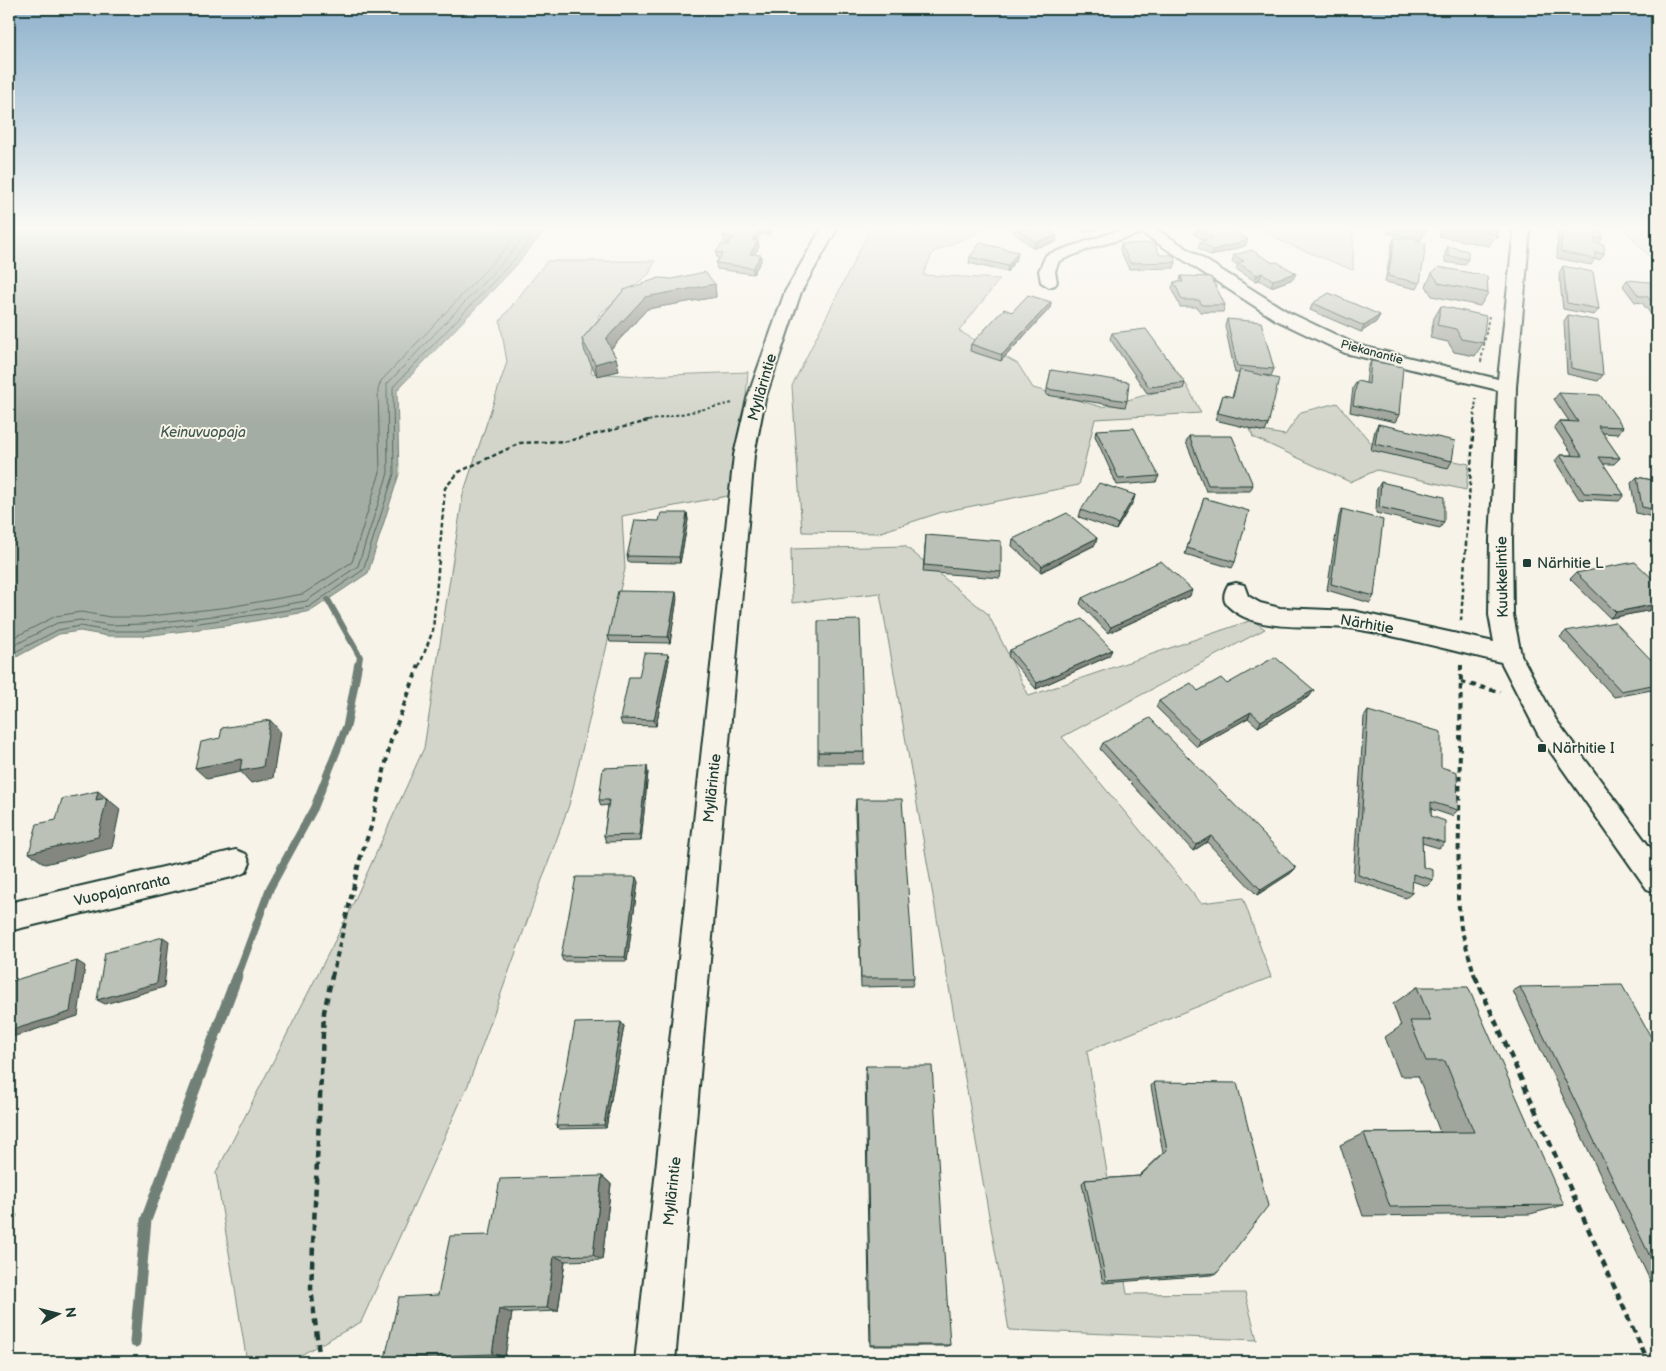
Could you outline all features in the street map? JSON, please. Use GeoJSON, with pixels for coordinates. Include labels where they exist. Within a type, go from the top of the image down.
{"type":"FeatureCollection","features":[{"type":"Feature","properties":{"kind":"street","name":"Myllärintie"},"geometry":{"type":"LineString","coordinates":[[655,1362],[744,455],[756,399],[793,293]]}},
{"type":"Feature","properties":{"kind":"street","name":"Piekanantie"},"geometry":{"type":"LineString","coordinates":[[1246,293],[1282,316],[1320,336],[1351,349],[1506,387]]}},
{"type":"Feature","properties":{"kind":"street","name":"Kuukkelintie"},"geometry":{"type":"LineString","coordinates":[[1516,293],[1506,387],[1501,540],[1501,606],[1509,655],[1547,727],[1657,880]]}},
{"type":"Feature","properties":{"kind":"street","name":"Närhitie"},"geometry":{"type":"LineString","coordinates":[[1236,591],[1236,600],[1251,610],[1280,619],[1344,619],[1509,655]]}},
{"type":"Feature","properties":{"kind":"street","name":"Vuopajanranta"},"geometry":{"type":"LineString","coordinates":[[9,917],[236,863]]}},
{"type":"Feature","properties":{"kind":"path"},"geometry":{"type":"LineString","coordinates":[[1489,314],[1478,379],[1461,598],[1460,644],[1462,682],[1458,751],[1458,898],[1461,928],[1476,980],[1648,1362]]}},
{"type":"Feature","properties":{"kind":"path"},"geometry":{"type":"LineString","coordinates":[[320,1362],[311,1288],[324,1012],[360,859],[372,824],[391,740],[433,630],[445,488],[459,472],[520,443],[568,441],[721,404],[756,399]]}},
{"type":"Feature","properties":{"kind":"path"},"geometry":{"type":"LineString","coordinates":[[1462,682],[1502,693]]}},
{"type":"Feature","properties":{"kind":"shaded area"},"geometry":{"type":"Polygon","coordinates":[[[522,293],[625,293],[599,314],[591,373],[639,376],[748,372],[738,494],[622,516],[625,569],[569,805],[468,1085],[361,1322],[288,1362],[247,1362],[216,1173],[347,917],[424,748],[463,494],[507,362],[500,321],[522,293]]]}},
{"type":"Feature","properties":{"kind":"shaded area"},"geometry":{"type":"Polygon","coordinates":[[[838,293],[989,293],[959,331],[1018,364],[1033,388],[1102,407],[1186,384],[1201,413],[1095,419],[1079,485],[942,512],[878,533],[802,532],[792,386],[838,293]]]}},
{"type":"Feature","properties":{"kind":"shaded area"},"geometry":{"type":"Polygon","coordinates":[[[1337,403],[1372,444],[1469,464],[1466,490],[1377,470],[1350,482],[1253,437],[1250,429],[1285,435],[1301,412],[1337,403]]]}},
{"type":"Feature","properties":{"kind":"shaded area"},"geometry":{"type":"Polygon","coordinates":[[[905,546],[988,614],[1029,696],[1252,620],[1265,629],[1062,737],[1201,903],[1243,898],[1271,977],[1087,1051],[1127,1294],[1245,1293],[1257,1340],[1009,1330],[880,593],[792,603],[791,549],[905,546]]]}},
{"type":"Feature","properties":{"kind":"water","name":"Keinuvuopaja"},"geometry":{"type":"Polygon","coordinates":[[[9,293],[490,293],[397,390],[399,474],[368,573],[311,611],[232,625],[144,636],[108,636],[80,631],[59,634],[9,661],[9,293]]]}},
{"type":"Feature","properties":{"kind":"building"},"geometry":{"type":"Polygon","coordinates":[[[621,293],[667,293],[645,297],[606,339],[616,358],[595,364],[582,339],[621,293]]]}},
{"type":"Feature","properties":{"kind":"building"},"geometry":{"type":"Polygon","coordinates":[[[1179,293],[1219,293],[1225,305],[1202,305],[1199,300],[1182,300],[1179,293]]]}},
{"type":"Feature","properties":{"kind":"building"},"geometry":{"type":"Polygon","coordinates":[[[1329,293],[1380,315],[1364,326],[1313,303],[1329,293]]]}},
{"type":"Feature","properties":{"kind":"building"},"geometry":{"type":"Polygon","coordinates":[[[1566,293],[1596,293],[1599,309],[1567,303],[1566,293]]]}},
{"type":"Feature","properties":{"kind":"building"},"geometry":{"type":"Polygon","coordinates":[[[1637,293],[1657,293],[1657,310],[1647,296],[1639,296],[1637,293]]]}},
{"type":"Feature","properties":{"kind":"building"},"geometry":{"type":"Polygon","coordinates":[[[1028,295],[1051,302],[1002,355],[971,344],[1004,309],[1012,312],[1028,295]]]}},
{"type":"Feature","properties":{"kind":"building"},"geometry":{"type":"Polygon","coordinates":[[[1441,306],[1486,316],[1483,343],[1461,339],[1456,329],[1437,325],[1441,306]]]}},
{"type":"Feature","properties":{"kind":"building"},"geometry":{"type":"Polygon","coordinates":[[[1568,315],[1598,321],[1603,375],[1571,368],[1568,315]]]}},
{"type":"Feature","properties":{"kind":"building"},"geometry":{"type":"Polygon","coordinates":[[[1227,319],[1261,322],[1274,369],[1237,366],[1227,319]]]}},
{"type":"Feature","properties":{"kind":"building"},"geometry":{"type":"Polygon","coordinates":[[[1146,329],[1185,383],[1149,387],[1112,333],[1146,329]]]}},
{"type":"Feature","properties":{"kind":"building"},"geometry":{"type":"Polygon","coordinates":[[[1371,361],[1403,367],[1399,415],[1353,405],[1357,381],[1369,384],[1371,361]]]}},
{"type":"Feature","properties":{"kind":"building"},"geometry":{"type":"Polygon","coordinates":[[[1051,370],[1129,382],[1127,401],[1047,389],[1051,370]]]}},
{"type":"Feature","properties":{"kind":"building"},"geometry":{"type":"Polygon","coordinates":[[[1240,370],[1279,379],[1268,425],[1218,413],[1223,395],[1233,397],[1240,370]]]}},
{"type":"Feature","properties":{"kind":"building"},"geometry":{"type":"Polygon","coordinates":[[[1559,393],[1600,395],[1623,427],[1598,426],[1620,458],[1599,457],[1624,495],[1584,493],[1560,455],[1582,456],[1559,421],[1578,422],[1559,393]]]}},
{"type":"Feature","properties":{"kind":"building"},"geometry":{"type":"Polygon","coordinates":[[[1378,424],[1455,441],[1452,461],[1375,444],[1378,424]]]}},
{"type":"Feature","properties":{"kind":"building"},"geometry":{"type":"Polygon","coordinates":[[[1134,428],[1159,476],[1119,479],[1096,430],[1134,428]]]}},
{"type":"Feature","properties":{"kind":"building"},"geometry":{"type":"Polygon","coordinates":[[[1189,436],[1232,436],[1253,485],[1208,485],[1189,436]]]}},
{"type":"Feature","properties":{"kind":"building"},"geometry":{"type":"Polygon","coordinates":[[[1637,477],[1657,481],[1657,510],[1642,507],[1637,477]]]}},
{"type":"Feature","properties":{"kind":"building"},"geometry":{"type":"Polygon","coordinates":[[[1381,482],[1444,497],[1444,522],[1379,507],[1381,482]]]}},
{"type":"Feature","properties":{"kind":"building"},"geometry":{"type":"Polygon","coordinates":[[[1099,483],[1135,495],[1118,524],[1081,510],[1099,483]]]}},
{"type":"Feature","properties":{"kind":"building"},"geometry":{"type":"Polygon","coordinates":[[[1204,498],[1249,511],[1235,562],[1187,548],[1204,498]]]}},
{"type":"Feature","properties":{"kind":"building"},"geometry":{"type":"Polygon","coordinates":[[[1342,509],[1383,520],[1374,596],[1331,584],[1342,509]]]}},
{"type":"Feature","properties":{"kind":"building"},"geometry":{"type":"Polygon","coordinates":[[[661,513],[687,513],[679,557],[627,556],[635,520],[659,521],[661,513]]]}},
{"type":"Feature","properties":{"kind":"building"},"geometry":{"type":"Polygon","coordinates":[[[1067,513],[1097,538],[1042,566],[1013,539],[1067,513]]]}},
{"type":"Feature","properties":{"kind":"building"},"geometry":{"type":"Polygon","coordinates":[[[926,535],[1001,541],[1001,572],[924,565],[926,535]]]}},
{"type":"Feature","properties":{"kind":"building"},"geometry":{"type":"Polygon","coordinates":[[[1161,561],[1192,590],[1111,627],[1082,598],[1161,561]]]}},
{"type":"Feature","properties":{"kind":"building"},"geometry":{"type":"Polygon","coordinates":[[[1635,562],[1657,583],[1657,604],[1616,612],[1576,573],[1635,562]]]}},
{"type":"Feature","properties":{"kind":"building"},"geometry":{"type":"Polygon","coordinates":[[[618,591],[676,592],[668,637],[608,636],[618,591]]]}},
{"type":"Feature","properties":{"kind":"building"},"geometry":{"type":"Polygon","coordinates":[[[1082,619],[1112,650],[1037,683],[1010,650],[1082,619]]]}},
{"type":"Feature","properties":{"kind":"building"},"geometry":{"type":"Polygon","coordinates":[[[860,620],[864,752],[818,752],[818,621],[860,620]]]}},
{"type":"Feature","properties":{"kind":"building"},"geometry":{"type":"Polygon","coordinates":[[[1615,622],[1657,666],[1657,684],[1621,691],[1566,631],[1615,622]]]}},
{"type":"Feature","properties":{"kind":"building"},"geometry":{"type":"Polygon","coordinates":[[[644,653],[668,654],[654,720],[620,719],[629,677],[639,677],[644,653]]]}},
{"type":"Feature","properties":{"kind":"building"},"geometry":{"type":"Polygon","coordinates":[[[1275,657],[1314,690],[1261,721],[1251,712],[1200,741],[1159,701],[1191,683],[1198,691],[1221,678],[1227,684],[1275,657]]]}},
{"type":"Feature","properties":{"kind":"building"},"geometry":{"type":"Polygon","coordinates":[[[1368,711],[1441,732],[1441,767],[1457,772],[1458,810],[1431,802],[1431,816],[1445,821],[1445,843],[1422,836],[1423,867],[1433,870],[1433,880],[1413,874],[1412,893],[1358,875],[1368,711]]]}},
{"type":"Feature","properties":{"kind":"building"},"geometry":{"type":"Polygon","coordinates":[[[1150,718],[1296,868],[1261,890],[1211,836],[1196,845],[1103,743],[1150,718]]]}},
{"type":"Feature","properties":{"kind":"building"},"geometry":{"type":"Polygon","coordinates":[[[270,720],[263,767],[240,771],[242,759],[195,768],[201,742],[220,738],[222,728],[270,720]]]}},
{"type":"Feature","properties":{"kind":"building"},"geometry":{"type":"Polygon","coordinates":[[[647,766],[639,835],[604,836],[609,800],[599,800],[603,768],[647,766]]]}},
{"type":"Feature","properties":{"kind":"building"},"geometry":{"type":"Polygon","coordinates":[[[98,791],[96,800],[107,798],[98,837],[29,853],[37,824],[56,820],[62,799],[98,791]]]}},
{"type":"Feature","properties":{"kind":"building"},"geometry":{"type":"Polygon","coordinates":[[[856,799],[902,799],[914,978],[861,978],[856,799]]]}},
{"type":"Feature","properties":{"kind":"building"},"geometry":{"type":"Polygon","coordinates":[[[576,877],[636,877],[625,957],[561,956],[576,877]]]}},
{"type":"Feature","properties":{"kind":"building"},"geometry":{"type":"Polygon","coordinates":[[[163,937],[157,983],[97,1000],[105,953],[163,937]]]}},
{"type":"Feature","properties":{"kind":"building"},"geometry":{"type":"Polygon","coordinates":[[[77,961],[70,1012],[9,1031],[9,982],[77,961]]]}},
{"type":"Feature","properties":{"kind":"building"},"geometry":{"type":"Polygon","coordinates":[[[1622,985],[1657,1048],[1657,1271],[1520,987],[1622,985]]]}},
{"type":"Feature","properties":{"kind":"building"},"geometry":{"type":"Polygon","coordinates":[[[1417,987],[1468,987],[1564,1205],[1390,1207],[1364,1133],[1474,1132],[1445,1061],[1426,1061],[1410,1021],[1431,1021],[1417,987]]]}},
{"type":"Feature","properties":{"kind":"building"},"geometry":{"type":"Polygon","coordinates":[[[621,1022],[604,1125],[556,1126],[575,1023],[621,1022]]]}},
{"type":"Feature","properties":{"kind":"building"},"geometry":{"type":"Polygon","coordinates":[[[866,1066],[932,1066],[950,1345],[871,1345],[866,1066]]]}},
{"type":"Feature","properties":{"kind":"building"},"geometry":{"type":"Polygon","coordinates":[[[1154,1082],[1237,1083],[1268,1206],[1217,1273],[1106,1281],[1085,1180],[1140,1176],[1167,1150],[1154,1082]]]}},
{"type":"Feature","properties":{"kind":"building"},"geometry":{"type":"Polygon","coordinates":[[[602,1176],[593,1255],[554,1256],[547,1308],[499,1309],[492,1354],[385,1358],[399,1297],[438,1295],[450,1236],[490,1235],[500,1179],[602,1176]]]}},
{"type":"Feature","properties":{"kind":"waterway"},"geometry":{"type":"LineString","coordinates":[[328,600],[360,657],[358,667]]}},
{"type":"Feature","properties":{"kind":"waterway"},"geometry":{"type":"LineString","coordinates":[[237,977],[270,888],[314,808],[347,725],[358,665]]}},
{"type":"Feature","properties":{"kind":"waterway"},"geometry":{"type":"LineString","coordinates":[[135,1342],[146,1220],[237,976]]}},
{"type":"Feature","properties":{"kind":"place","name":"Närhitie L"},"geometry":{"type":"Point","coordinates":[1527,563]}},
{"type":"Feature","properties":{"kind":"place","name":"Närhitie I"},"geometry":{"type":"Point","coordinates":[1542,748]}}]}
